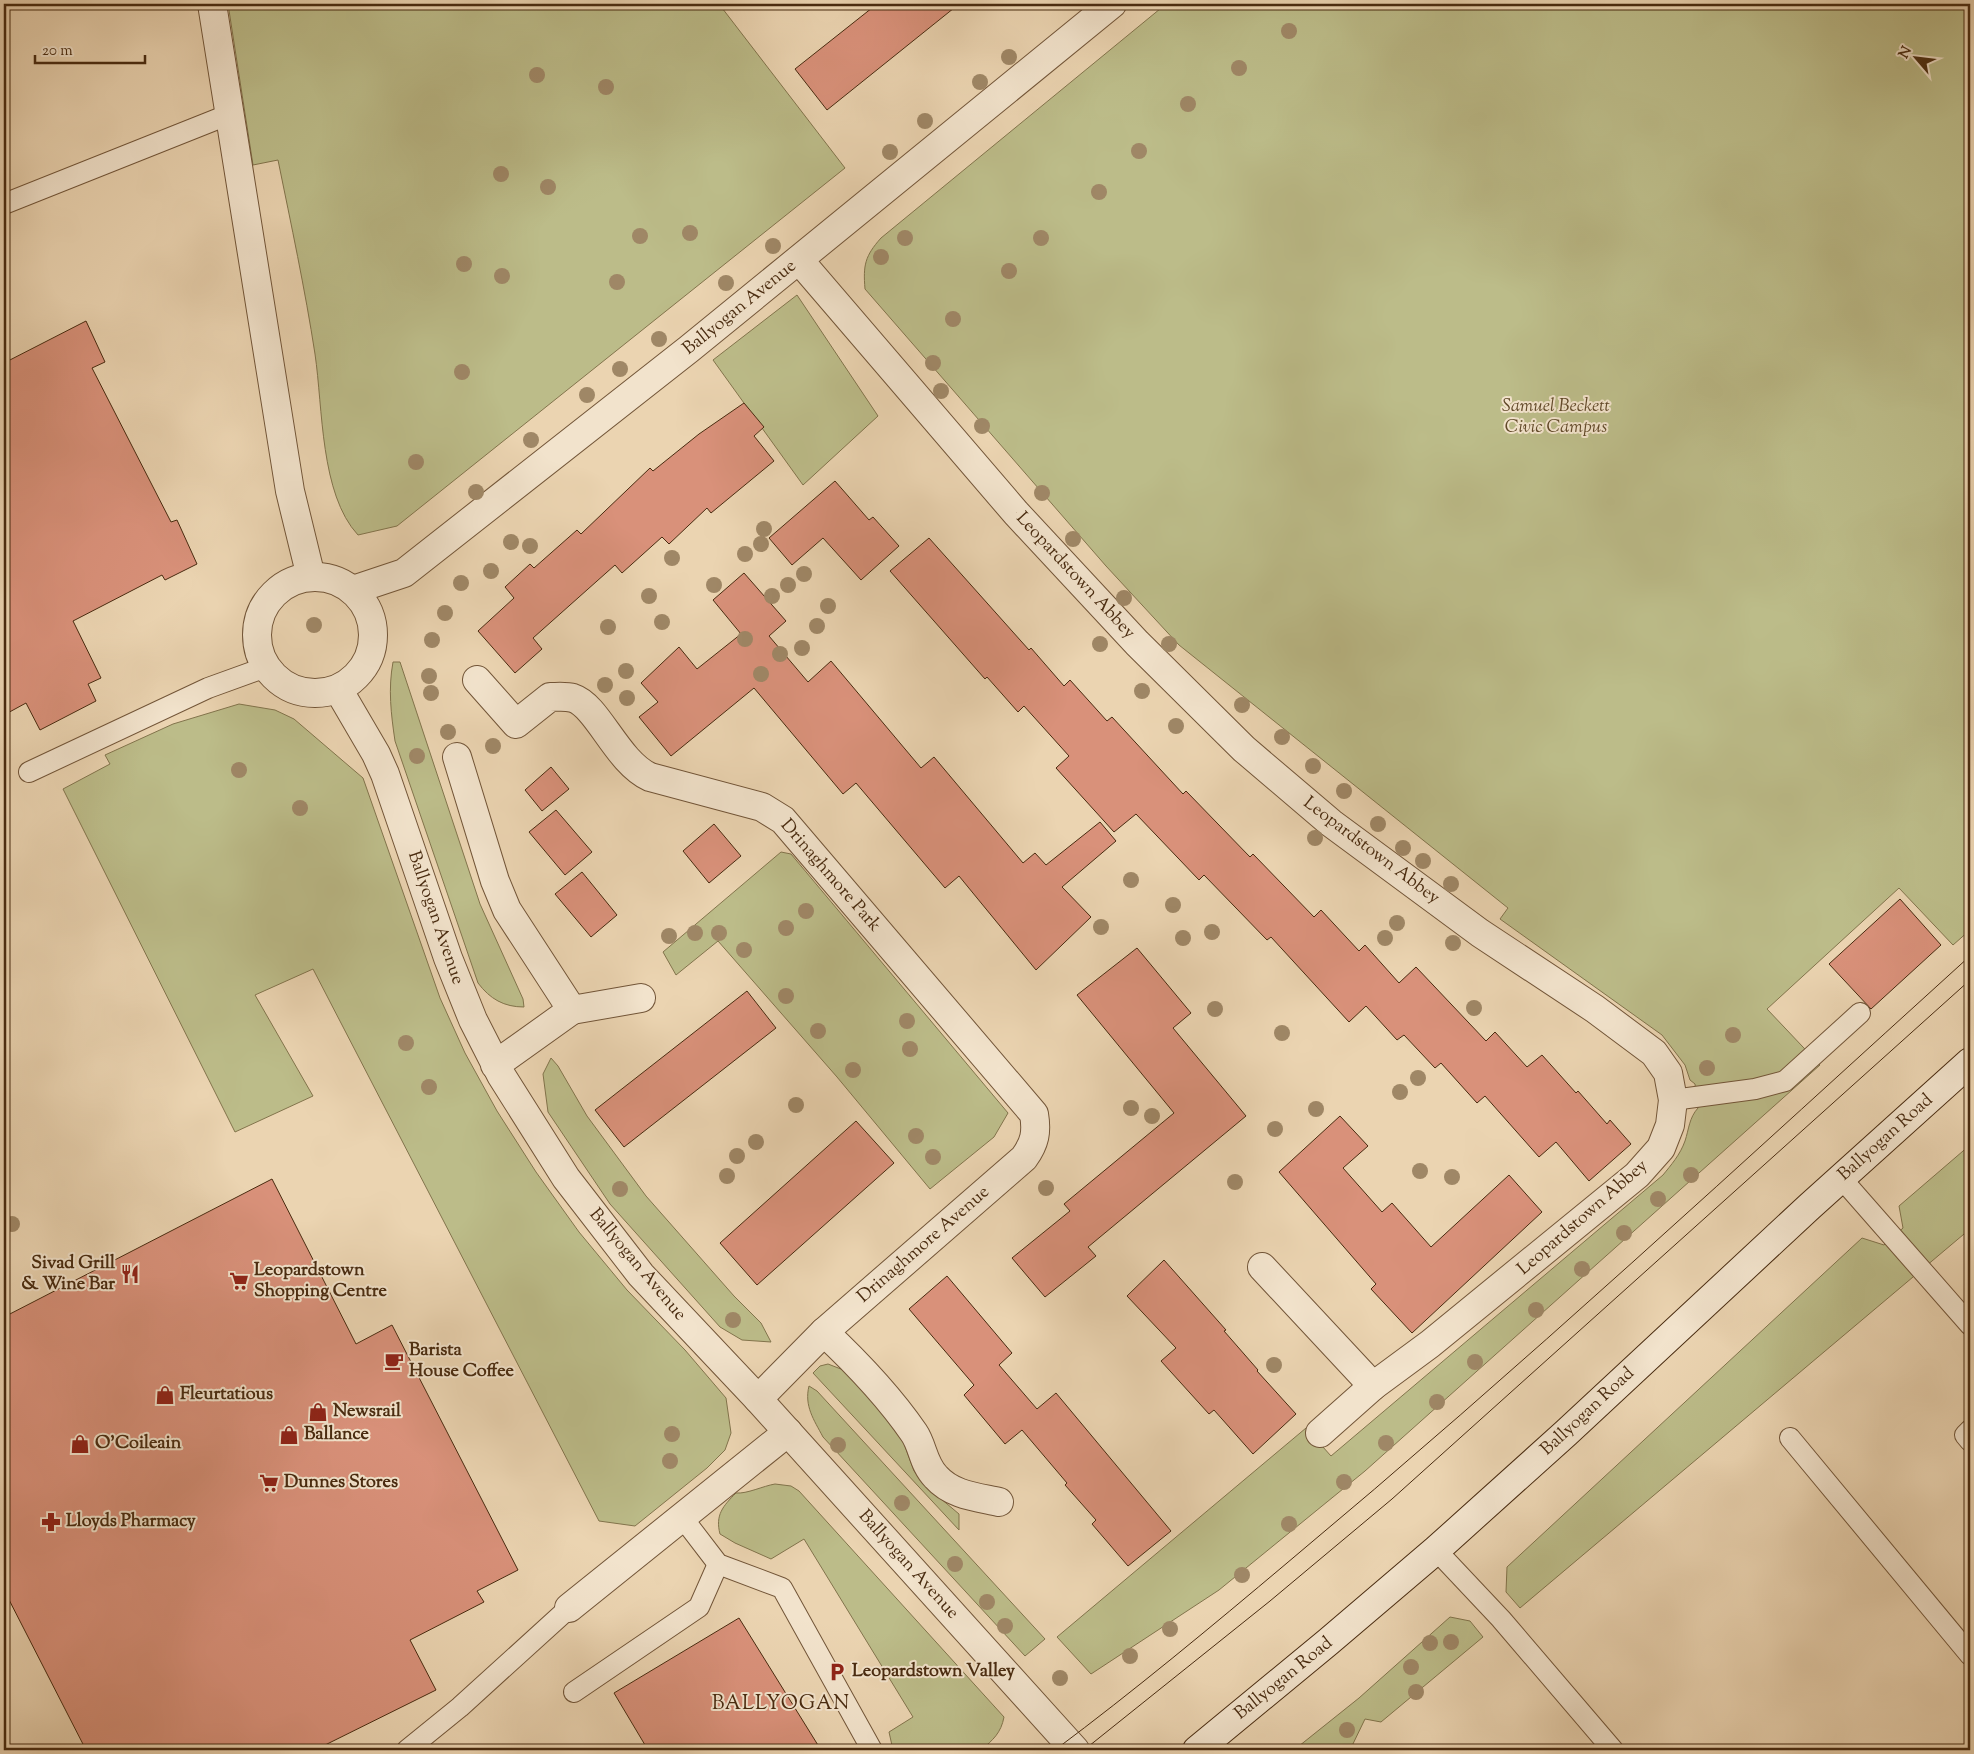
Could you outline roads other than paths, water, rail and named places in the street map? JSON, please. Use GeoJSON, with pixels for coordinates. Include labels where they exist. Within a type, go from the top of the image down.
{"type":"FeatureCollection","features":[{"type":"Feature","properties":{"kind":"street"},"geometry":{"type":"LineString","coordinates":[[212,4],[290,491],[311,578]]}},
{"type":"Feature","properties":{"kind":"street","name":"Ballyogan Avenue"},"geometry":{"type":"LineString","coordinates":[[353,590],[404,573],[799,260],[1112,4]]}},
{"type":"Feature","properties":{"kind":"street","name":"Leopardstown Abbey"},"geometry":{"type":"LineString","coordinates":[[799,260],[1016,513],[1137,643],[1244,749],[1331,824],[1480,933],[1579,998],[1654,1053],[1668,1073],[1674,1100],[1670,1125],[1661,1148],[1637,1175],[1430,1344],[1373,1386],[1320,1433]]}},
{"type":"Feature","properties":{"kind":"street"},"geometry":{"type":"LineString","coordinates":[[301,578],[311,578],[335,580],[353,590],[367,609],[374,635],[370,658],[352,681],[338,690],[318,694],[298,691],[280,682],[266,667],[257,647],[258,622],[264,607],[278,590],[301,578]]}},
{"type":"Feature","properties":{"kind":"street","name":"Drinaghmore Park"},"geometry":{"type":"LineString","coordinates":[[477,680],[516,724],[550,697],[574,698],[590,712],[637,771],[650,777],[762,807],[783,820],[1034,1114],[1036,1128],[1034,1143],[1024,1158]]}},
{"type":"Feature","properties":{"kind":"street","name":"Ballyogan Avenue"},"geometry":{"type":"LineString","coordinates":[[338,690],[376,754],[385,774],[460,990],[495,1064],[532,1128],[566,1178],[641,1275],[758,1399],[1075,1750]]}},
{"type":"Feature","properties":{"kind":"street"},"geometry":{"type":"LineString","coordinates":[[457,757],[495,881],[506,910],[572,1010]]}},
{"type":"Feature","properties":{"kind":"street"},"geometry":{"type":"LineString","coordinates":[[495,1064],[572,1010],[641,998]]}},
{"type":"Feature","properties":{"kind":"street","name":"Ballyogan Road"},"geometry":{"type":"LineString","coordinates":[[1196,1750],[1328,1642],[1436,1550],[1970,1062]]}},
{"type":"Feature","properties":{"kind":"street","name":"Drinaghmore Avenue"},"geometry":{"type":"LineString","coordinates":[[758,1399],[824,1332],[1024,1158]]}},
{"type":"Feature","properties":{"kind":"street"},"geometry":{"type":"LineString","coordinates":[[1262,1267],[1373,1386]]}},
{"type":"Feature","properties":{"kind":"street"},"geometry":{"type":"LineString","coordinates":[[824,1332],[892,1402],[916,1436],[921,1453],[936,1477],[955,1492],[999,1502]]}},
{"type":"Feature","properties":{"kind":"street"},"geometry":{"type":"LineString","coordinates":[[569,1608],[788,1432]]}},
{"type":"Feature","properties":{"kind":"lane"},"geometry":{"type":"LineString","coordinates":[[4,204],[230,114]]}},
{"type":"Feature","properties":{"kind":"lane"},"geometry":{"type":"LineString","coordinates":[[29,772],[208,688],[266,667]]}},
{"type":"Feature","properties":{"kind":"lane"},"geometry":{"type":"LineString","coordinates":[[1674,1100],[1755,1089],[1785,1081],[1860,1012]]}},
{"type":"Feature","properties":{"kind":"lane"},"geometry":{"type":"LineString","coordinates":[[1841,1178],[1970,1325]]}},
{"type":"Feature","properties":{"kind":"lane"},"geometry":{"type":"LineString","coordinates":[[1970,1430],[1965,1435],[1970,1441]]}},
{"type":"Feature","properties":{"kind":"lane"},"geometry":{"type":"LineString","coordinates":[[1790,1438],[1970,1656]]}},
{"type":"Feature","properties":{"kind":"lane"},"geometry":{"type":"LineString","coordinates":[[682,1517],[718,1564],[782,1588],[872,1750]]}},
{"type":"Feature","properties":{"kind":"lane"},"geometry":{"type":"LineString","coordinates":[[1436,1550],[1501,1619],[1613,1750]]}},
{"type":"Feature","properties":{"kind":"lane"},"geometry":{"type":"LineString","coordinates":[[574,1692],[699,1607],[718,1564]]}},
{"type":"Feature","properties":{"kind":"lane"},"geometry":{"type":"LineString","coordinates":[[407,1750],[460,1707],[569,1608]]}},
{"type":"Feature","properties":{"kind":"tram line"},"geometry":{"type":"LineString","coordinates":[[1055,1750],[1201,1635],[1461,1415],[1632,1263],[1970,956]]}},
{"type":"Feature","properties":{"kind":"tram line"},"geometry":{"type":"LineString","coordinates":[[1084,1750],[1270,1601],[1392,1499],[1970,980]]}},
{"type":"Feature","properties":{"kind":"place","name":"Sivad Grill & Wine Bar"},"geometry":{"type":"Point","coordinates":[130,1274]}},
{"type":"Feature","properties":{"kind":"place","name":"Leopardstown Shopping Centre"},"geometry":{"type":"Point","coordinates":[239,1281]}},
{"type":"Feature","properties":{"kind":"place","name":"Barista House Coffee"},"geometry":{"type":"Point","coordinates":[394,1361]}},
{"type":"Feature","properties":{"kind":"place","name":"Fleurtatious"},"geometry":{"type":"Point","coordinates":[165,1395]}},
{"type":"Feature","properties":{"kind":"place","name":"Newsrail"},"geometry":{"type":"Point","coordinates":[318,1412]}},
{"type":"Feature","properties":{"kind":"place","name":"Ballance"},"geometry":{"type":"Point","coordinates":[289,1435]}},
{"type":"Feature","properties":{"kind":"place","name":"O'Coileain"},"geometry":{"type":"Point","coordinates":[80,1444]}},
{"type":"Feature","properties":{"kind":"place","name":"Dunnes Stores"},"geometry":{"type":"Point","coordinates":[269,1483]}},
{"type":"Feature","properties":{"kind":"place","name":"Lloyds Pharmacy"},"geometry":{"type":"Point","coordinates":[51,1522]}},
{"type":"Feature","properties":{"kind":"place","name":"Leopardstown Valley"},"geometry":{"type":"Point","coordinates":[837,1672]}},
{"type":"Feature","properties":{"kind":"district","name":"BALLYOGAN"},"geometry":{"type":"Point","coordinates":[781,1704]}},
{"type":"Feature","properties":{"kind":"park label","name":"Samuel Beckett Civic Campus"},"geometry":{"type":"Point","coordinates":[1556,417]}}]}
